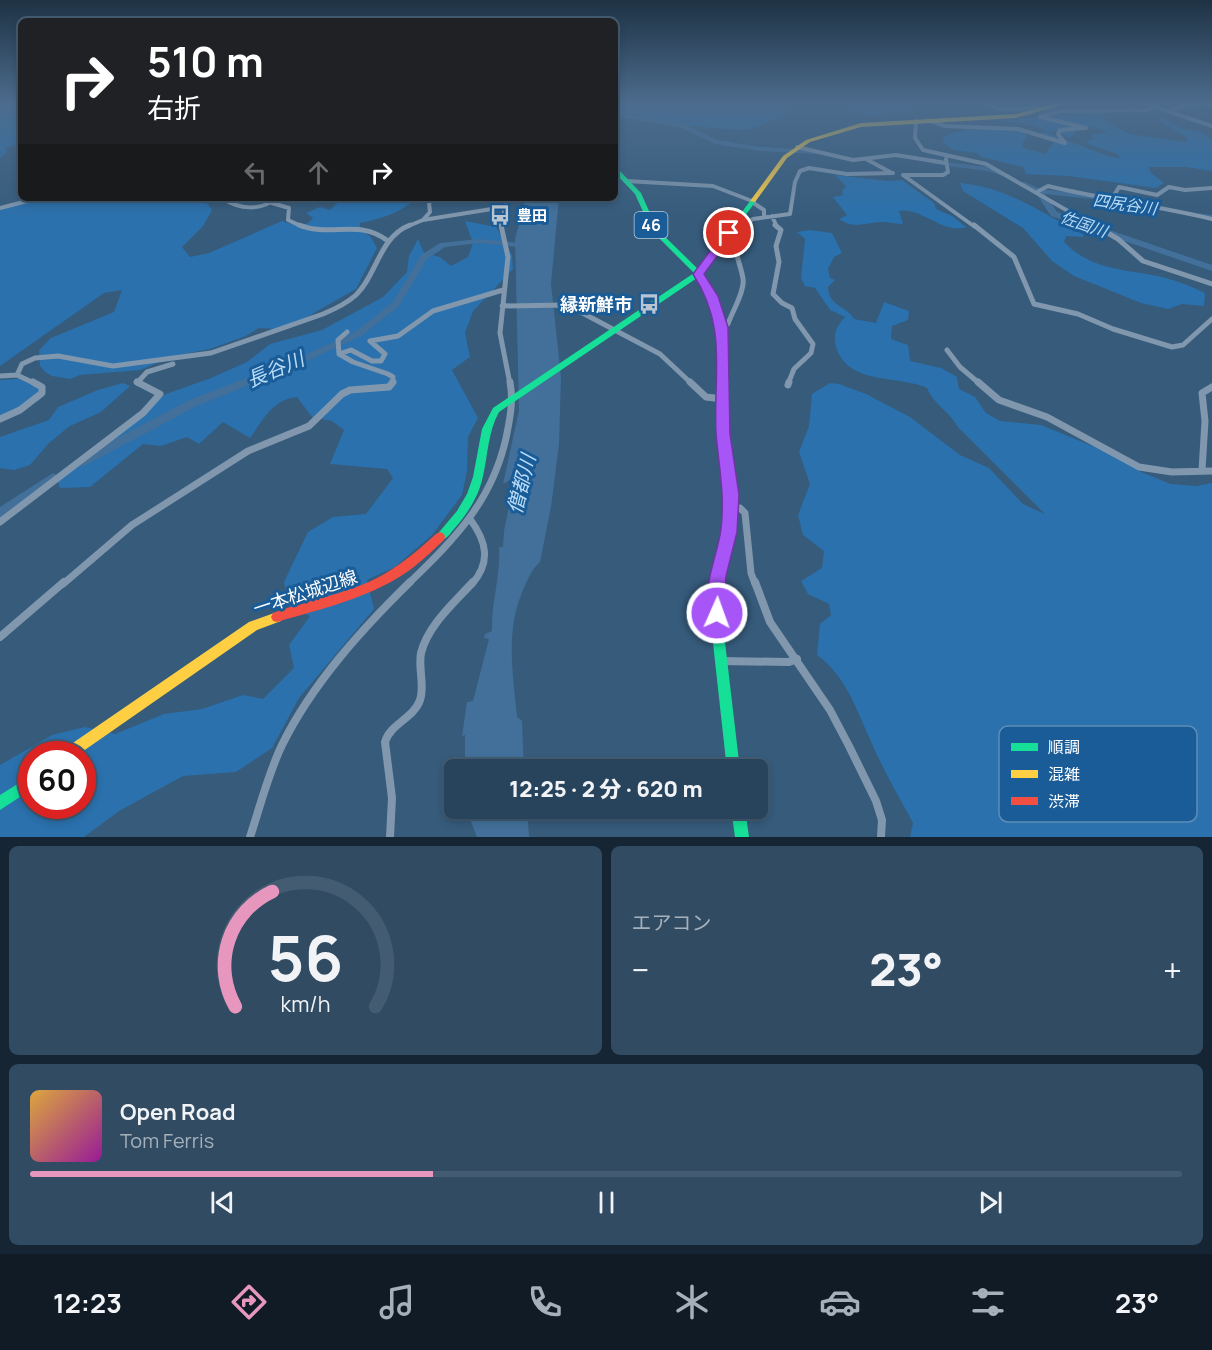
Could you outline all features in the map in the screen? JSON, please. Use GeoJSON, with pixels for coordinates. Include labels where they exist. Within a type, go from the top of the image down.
{"type":"FeatureCollection","features":[{"type":"Feature","properties":{"kind":"main road"},"geometry":{"type":"LineString","coordinates":[[797,147],[809,141]]}},
{"type":"Feature","properties":{"kind":"main road","name":"一本松城辺線"},"geometry":{"type":"LineString","coordinates":[[88,741],[253,626],[275,615],[352,596],[370,588],[422,553],[468,502],[480,472],[482,431],[496,410],[698,274],[785,157],[797,147]]}},
{"type":"Feature","properties":{"kind":"main road","name":"46"},"geometry":{"type":"LineString","coordinates":[[618,172],[641,197],[654,230],[698,274],[712,296],[722,327],[723,434],[732,507],[716,599],[733,759]]}},
{"type":"Feature","properties":{"kind":"main road"},"geometry":{"type":"LineString","coordinates":[[0,803],[18,791]]}},
{"type":"Feature","properties":{"kind":"main road"},"geometry":{"type":"LineString","coordinates":[[740,819],[742,837]]}},
{"type":"Feature","properties":{"kind":"street"},"geometry":{"type":"LineString","coordinates":[[917,141],[919,147],[946,156],[986,164],[1123,242],[1143,261],[1212,284]]}},
{"type":"Feature","properties":{"kind":"street"},"geometry":{"type":"LineString","coordinates":[[797,147],[853,160],[896,155],[946,163]]}},
{"type":"Feature","properties":{"kind":"street"},"geometry":{"type":"LineString","coordinates":[[722,327],[728,324],[744,281],[736,258],[736,231],[742,224],[764,215],[790,214],[792,187],[797,174],[802,170],[939,177],[948,172],[946,156]]}},
{"type":"Feature","properties":{"kind":"street"},"geometry":{"type":"LineString","coordinates":[[866,159],[893,173]]}},
{"type":"Feature","properties":{"kind":"street"},"geometry":{"type":"LineString","coordinates":[[903,175],[958,213],[1014,257],[1034,304],[1078,314],[1113,329],[1172,347],[1183,345],[1212,319]]}},
{"type":"Feature","properties":{"kind":"street"},"geometry":{"type":"LineString","coordinates":[[627,181],[713,186],[752,202],[764,210],[764,215]]}},
{"type":"Feature","properties":{"kind":"street"},"geometry":{"type":"LineString","coordinates":[[1037,192],[1048,186],[1155,205],[1212,219]]}},
{"type":"Feature","properties":{"kind":"street"},"geometry":{"type":"LineString","coordinates":[[1112,199],[1119,187],[1157,195],[1169,187],[1185,190],[1212,188]]}},
{"type":"Feature","properties":{"kind":"street"},"geometry":{"type":"LineString","coordinates":[[0,208],[27,201]]}},
{"type":"Feature","properties":{"kind":"street"},"geometry":{"type":"LineString","coordinates":[[228,201],[241,208],[257,207],[274,201]]}},
{"type":"Feature","properties":{"kind":"street"},"geometry":{"type":"LineString","coordinates":[[423,220],[430,212],[429,203],[431,201]]}},
{"type":"Feature","properties":{"kind":"street"},"geometry":{"type":"LineString","coordinates":[[250,837],[281,748],[301,710],[374,617],[445,548],[470,519],[496,476],[503,457],[517,396],[500,333],[502,290],[508,257],[501,223],[505,201]]}},
{"type":"Feature","properties":{"kind":"street"},"geometry":{"type":"LineString","coordinates":[[272,203],[289,208],[288,220],[300,226],[324,231],[369,228],[388,241]]}},
{"type":"Feature","properties":{"kind":"street"},"geometry":{"type":"LineString","coordinates":[[0,522],[84,456],[123,430],[159,398],[158,392],[138,384],[147,372],[155,367],[290,327],[341,306],[352,298],[366,281],[388,241],[405,227],[423,220],[504,207]]}},
{"type":"Feature","properties":{"kind":"street"},"geometry":{"type":"LineString","coordinates":[[772,216],[774,224],[782,230],[775,245],[780,260],[772,284],[774,293],[780,303],[792,308],[792,314],[812,341],[813,348],[811,353],[795,367],[788,385]]}},
{"type":"Feature","properties":{"kind":"street"},"geometry":{"type":"LineString","coordinates":[[339,354],[351,350],[372,360],[381,361],[385,354],[370,341],[398,336],[433,311],[502,290]]}},
{"type":"Feature","properties":{"kind":"street"},"geometry":{"type":"LineString","coordinates":[[502,306],[563,305],[588,315],[669,360],[706,397],[723,399]]}},
{"type":"Feature","properties":{"kind":"street"},"geometry":{"type":"LineString","coordinates":[[339,354],[338,340],[347,332]]}},
{"type":"Feature","properties":{"kind":"street"},"geometry":{"type":"LineString","coordinates":[[947,350],[960,367],[1007,405],[1047,417],[1139,467],[1172,472],[1212,471]]}},
{"type":"Feature","properties":{"kind":"street"},"geometry":{"type":"LineString","coordinates":[[0,637],[132,525],[226,468],[248,451],[309,426],[342,394],[350,390],[380,390],[393,383],[393,377],[388,374],[353,362],[339,354]]}},
{"type":"Feature","properties":{"kind":"street"},"geometry":{"type":"LineString","coordinates":[[18,375],[22,364],[43,357],[79,358],[103,366],[193,357]]}},
{"type":"Feature","properties":{"kind":"street"},"geometry":{"type":"LineString","coordinates":[[0,376],[18,375],[42,387],[42,393],[20,410],[0,419]]}},
{"type":"Feature","properties":{"kind":"street"},"geometry":{"type":"LineString","coordinates":[[1202,470],[1205,421],[1200,398],[1202,393],[1212,387]]}},
{"type":"Feature","properties":{"kind":"street"},"geometry":{"type":"LineString","coordinates":[[732,507],[740,508],[745,513],[751,573],[770,622],[830,710],[876,801],[882,820],[881,837]]}},
{"type":"Feature","properties":{"kind":"street"},"geometry":{"type":"LineString","coordinates":[[390,837],[392,798],[385,742],[392,729],[410,716],[420,698],[423,643],[442,616],[483,571],[484,547],[480,533],[470,519]]}},
{"type":"Feature","properties":{"kind":"street"},"geometry":{"type":"LineString","coordinates":[[721,661],[789,662],[796,659]]}},
{"type":"Feature","properties":{"kind":"shaded area"},"geometry":{"type":"Polygon","coordinates":[[[0,141],[18,141],[18,145],[5,148],[7,152],[0,158],[0,141]]]}},
{"type":"Feature","properties":{"kind":"shaded area"},"geometry":{"type":"Polygon","coordinates":[[[1024,141],[1022,144],[1024,148],[1045,154],[1054,142],[1052,141],[1069,141],[1108,156],[1120,158],[1117,154],[1088,144],[1087,141],[1212,141],[1212,171],[1186,167],[1149,167],[1151,173],[1164,183],[1156,188],[1069,176],[1026,174],[1023,167],[982,157],[976,153],[953,150],[943,142],[1024,141]]]}},
{"type":"Feature","properties":{"kind":"shaded area"},"geometry":{"type":"Polygon","coordinates":[[[835,175],[889,181],[902,180],[934,203],[936,209],[952,216],[966,227],[949,227],[908,211],[899,211],[903,224],[883,222],[850,224],[839,219],[847,215],[833,197],[843,195],[842,191],[846,186],[835,175]]]}},
{"type":"Feature","properties":{"kind":"shaded area"},"geometry":{"type":"Polygon","coordinates":[[[960,183],[977,185],[1009,195],[1084,235],[1083,237],[1066,236],[1064,242],[1074,251],[1094,262],[1116,269],[1166,278],[1205,293],[1204,306],[1182,304],[1168,309],[1141,303],[1074,276],[1052,261],[1023,228],[963,191],[960,183]]]}},
{"type":"Feature","properties":{"kind":"shaded area"},"geometry":{"type":"Polygon","coordinates":[[[30,201],[198,201],[208,204],[212,210],[203,226],[182,247],[190,257],[209,253],[282,221],[299,226],[306,224],[313,218],[306,213],[320,207],[330,210],[340,201],[412,201],[390,215],[360,223],[360,230],[370,236],[377,248],[356,289],[295,324],[274,329],[259,328],[246,336],[210,349],[174,356],[140,370],[80,375],[70,379],[52,376],[45,372],[40,366],[39,350],[51,338],[114,312],[122,290],[104,293],[0,366],[0,209],[30,201]]]}},
{"type":"Feature","properties":{"kind":"shaded area"},"geometry":{"type":"Polygon","coordinates":[[[465,221],[496,227],[512,255],[513,269],[473,311],[465,333],[470,357],[452,370],[478,418],[468,437],[467,471],[462,495],[432,535],[395,567],[367,580],[374,609],[299,698],[272,748],[236,772],[183,776],[119,811],[84,837],[0,837],[0,765],[18,755],[18,819],[96,819],[96,741],[42,741],[52,735],[85,727],[115,734],[164,714],[202,709],[243,695],[263,699],[294,668],[289,645],[310,616],[289,606],[284,582],[308,532],[333,517],[366,514],[393,478],[387,469],[330,464],[344,430],[332,421],[312,417],[297,397],[275,406],[264,417],[250,438],[223,422],[199,444],[187,437],[161,446],[143,444],[90,487],[60,488],[56,476],[166,394],[247,362],[270,344],[322,330],[383,297],[407,272],[409,256],[418,239],[424,253],[440,257],[451,266],[468,257],[473,243],[465,221]]]}},
{"type":"Feature","properties":{"kind":"shaded area"},"geometry":{"type":"Polygon","coordinates":[[[810,230],[832,233],[842,253],[834,257],[828,269],[830,278],[835,280],[828,287],[829,294],[835,302],[854,319],[876,323],[884,302],[909,311],[908,320],[892,326],[891,339],[908,345],[910,361],[941,368],[957,377],[959,389],[975,397],[986,413],[1000,421],[1041,425],[1112,454],[1141,472],[1171,484],[1196,486],[1212,483],[1212,837],[910,837],[913,823],[850,695],[836,674],[817,655],[820,624],[831,615],[829,604],[808,594],[801,581],[822,568],[824,551],[803,535],[798,515],[810,484],[799,452],[809,426],[812,394],[830,383],[866,394],[910,417],[960,455],[989,468],[1023,504],[1045,514],[958,427],[927,388],[863,374],[851,368],[842,359],[836,347],[835,335],[837,327],[845,317],[830,310],[815,288],[805,286],[801,278],[805,239],[797,232],[810,230]]]}},
{"type":"Feature","properties":{"kind":"shaded area"},"geometry":{"type":"Polygon","coordinates":[[[28,378],[46,387],[40,400],[0,417],[0,380],[28,378]]]}},
{"type":"Feature","properties":{"kind":"shaded area"},"geometry":{"type":"Polygon","coordinates":[[[123,383],[130,386],[101,412],[70,426],[49,443],[30,465],[14,470],[0,468],[0,437],[49,420],[58,407],[98,390],[123,383]]]}},
{"type":"Feature","properties":{"kind":"water","name":"僧都川"},"geometry":{"type":"Polygon","coordinates":[[[525,201],[559,201],[551,284],[561,377],[559,444],[551,507],[540,562],[532,571],[517,606],[512,637],[517,717],[522,721],[524,759],[465,759],[465,735],[462,736],[467,702],[473,701],[489,639],[484,638],[485,634],[492,631],[499,547],[503,547],[515,477],[503,484],[519,410],[515,239],[525,201]]]}},
{"type":"Feature","properties":{"kind":"water"},"geometry":{"type":"Polygon","coordinates":[[[470,819],[528,819],[529,837],[477,837],[470,819]]]}},
{"type":"Feature","properties":{"kind":"waterway","name":"佐国川"},"geometry":{"type":"LineString","coordinates":[[713,141],[760,149],[814,152]]}},
{"type":"Feature","properties":{"kind":"waterway","name":"佐国川"},"geometry":{"type":"LineString","coordinates":[[936,163],[988,169],[1006,175]]}},
{"type":"Feature","properties":{"kind":"waterway","name":"佐国川"},"geometry":{"type":"LineString","coordinates":[[1022,184],[1039,191]]}},
{"type":"Feature","properties":{"kind":"waterway","name":"四尻谷川"},"geometry":{"type":"LineString","coordinates":[[1039,191],[1101,198]]}},
{"type":"Feature","properties":{"kind":"waterway","name":"佐国川"},"geometry":{"type":"LineString","coordinates":[[1039,191],[1054,214],[1212,268]]}},
{"type":"Feature","properties":{"kind":"waterway","name":"四尻谷川"},"geometry":{"type":"LineString","coordinates":[[1193,214],[1212,217]]}},
{"type":"Feature","properties":{"kind":"waterway","name":"長谷川"},"geometry":{"type":"LineString","coordinates":[[80,463],[193,403],[302,360],[358,334],[396,304],[424,257],[443,245],[479,241],[529,246]]}},
{"type":"Feature","properties":{"kind":"waterway","name":"長谷川"},"geometry":{"type":"LineString","coordinates":[[0,513],[53,478]]}},
{"type":"Feature","properties":{"kind":"traffic: fast"},"geometry":{"type":"LineString","coordinates":[[618,172],[638,193],[654,230],[693,267],[706,285],[721,321],[723,434],[732,495],[729,532],[718,576],[717,625],[733,759]]}},
{"type":"Feature","properties":{"kind":"traffic: fast"},"geometry":{"type":"LineString","coordinates":[[440,537],[469,501],[478,477],[484,438],[496,410],[698,274],[753,201]]}},
{"type":"Feature","properties":{"kind":"traffic: fast"},"geometry":{"type":"LineString","coordinates":[[0,803],[18,791]]}},
{"type":"Feature","properties":{"kind":"traffic: fast"},"geometry":{"type":"LineString","coordinates":[[740,819],[742,837]]}},
{"type":"Feature","properties":{"kind":"traffic: slow"},"geometry":{"type":"LineString","coordinates":[[753,201],[785,157],[808,141]]}},
{"type":"Feature","properties":{"kind":"traffic: slow"},"geometry":{"type":"LineString","coordinates":[[88,741],[253,626],[277,617]]}},
{"type":"Feature","properties":{"kind":"traffic: jam"},"geometry":{"type":"LineString","coordinates":[[277,617],[345,597],[383,581],[401,570],[440,537]]}},
{"type":"Feature","properties":{"kind":"place","name":"豊田"},"geometry":{"type":"Point","coordinates":[500,215]}},
{"type":"Feature","properties":{"kind":"place","name":"縁新鮮市"},"geometry":{"type":"Point","coordinates":[649,304]}},
{"type":"Feature","properties":{"kind":"route"},"geometry":{"type":"LineString","coordinates":[[717,613],[718,576],[729,532],[732,507],[730,476],[723,434],[723,333],[718,308],[698,274],[729,233]]}}]}
